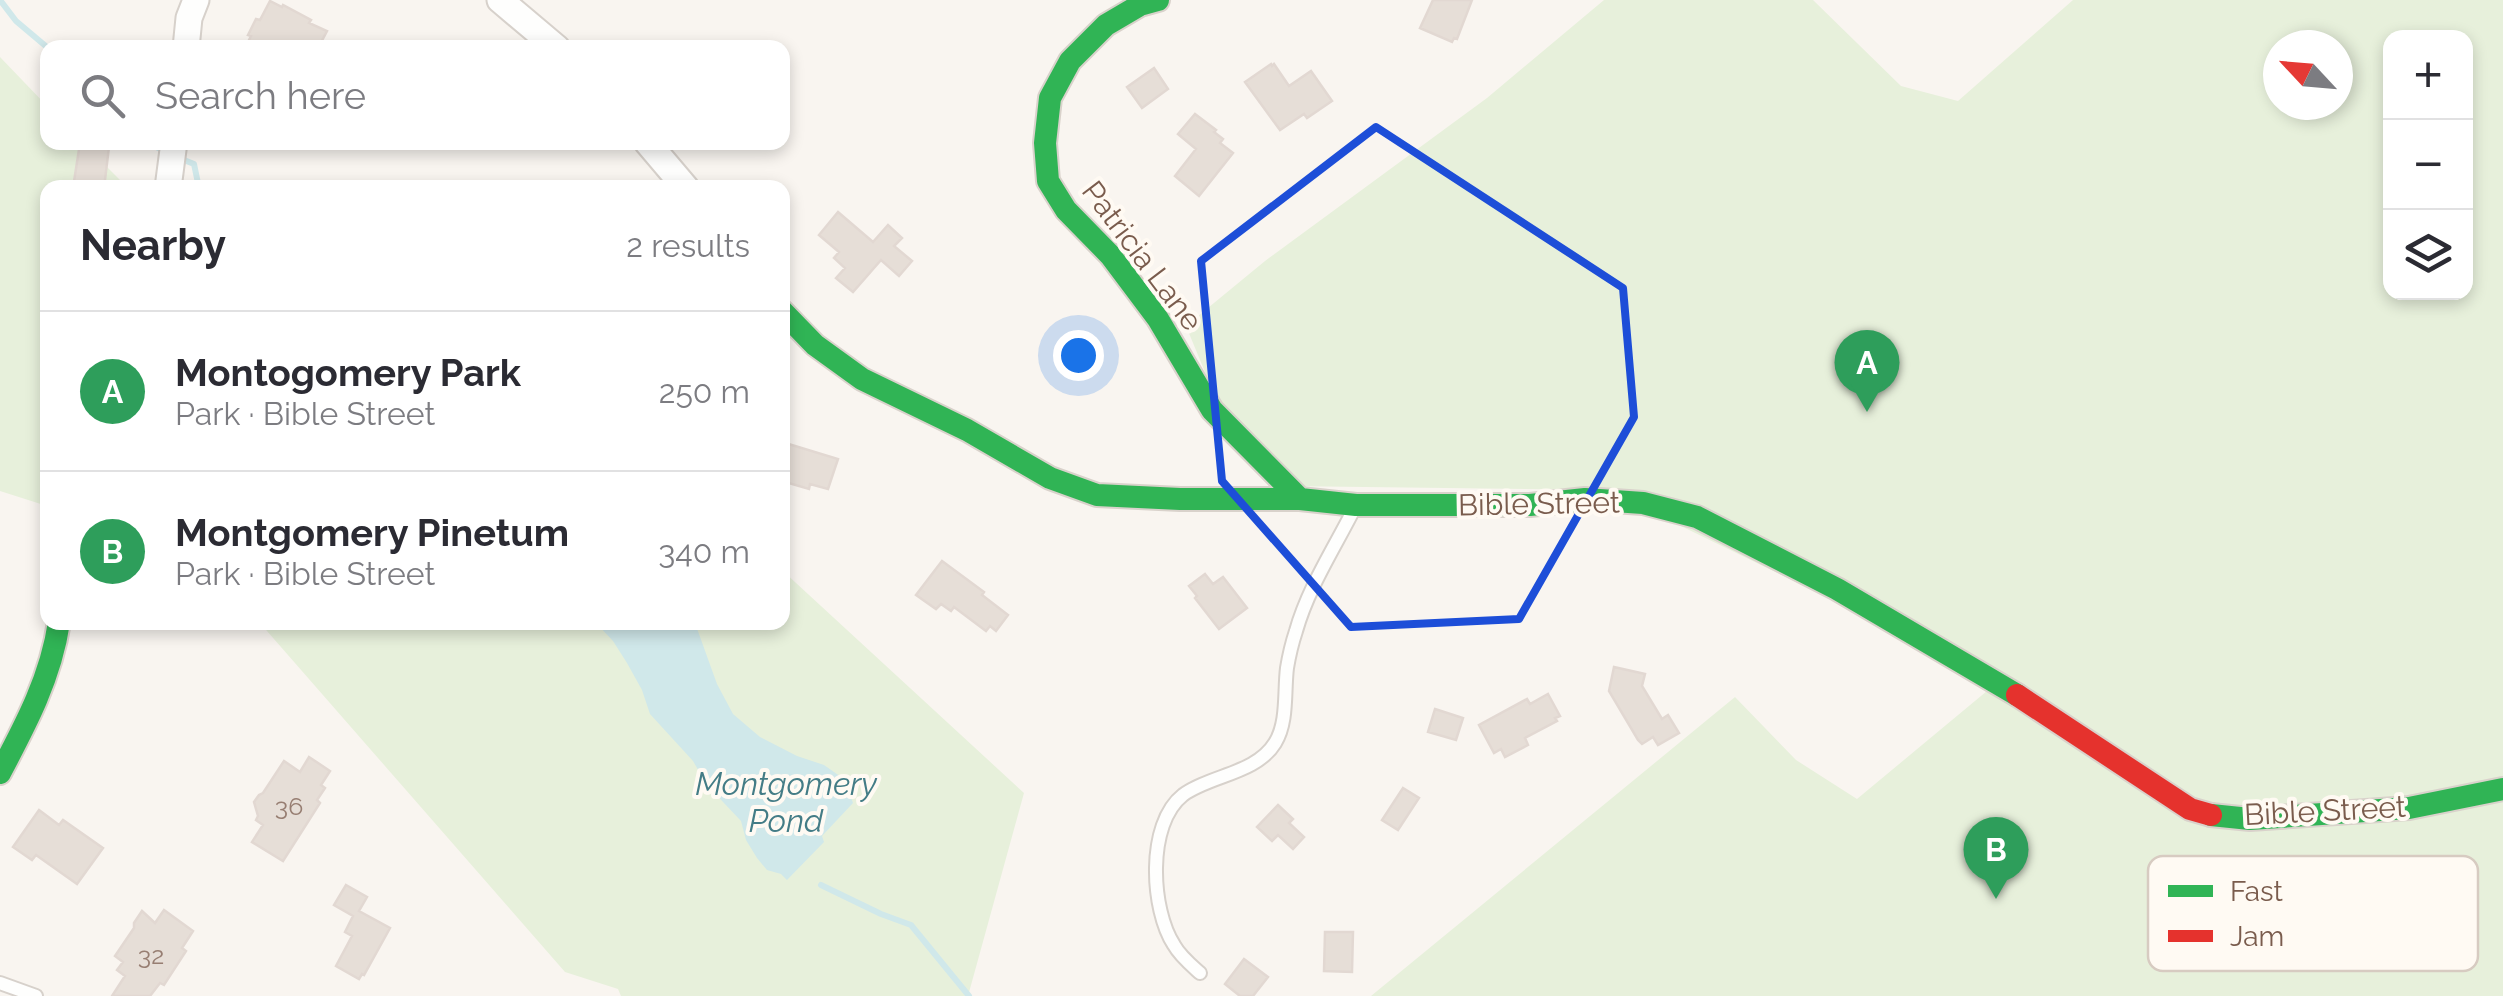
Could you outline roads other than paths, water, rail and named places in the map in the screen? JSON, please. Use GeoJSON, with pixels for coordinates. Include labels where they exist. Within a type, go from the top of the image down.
{"type":"FeatureCollection","features":[{"type":"Feature","properties":{"kind":"street"},"geometry":{"type":"LineString","coordinates":[[187,40],[196,0]]}},
{"type":"Feature","properties":{"kind":"street"},"geometry":{"type":"LineString","coordinates":[[500,0],[548,40]]}},
{"type":"Feature","properties":{"kind":"street","name":"Patricia Lane"},"geometry":{"type":"LineString","coordinates":[[1158,0],[1106,24],[1070,61],[1050,98],[1045,143],[1048,181],[1066,210],[1110,255],[1158,320],[1212,410],[1300,499]]}},
{"type":"Feature","properties":{"kind":"street"},"geometry":{"type":"LineString","coordinates":[[169,179],[173,150]]}},
{"type":"Feature","properties":{"kind":"street"},"geometry":{"type":"LineString","coordinates":[[654,150],[679,180]]}},
{"type":"Feature","properties":{"kind":"street","name":"Bible Street"},"geometry":{"type":"LineString","coordinates":[[790,320],[815,345],[862,379],[968,430],[1066,485],[1098,495],[1300,499],[1356,505],[1530,505],[1586,499],[1643,503],[1697,517],[1852,598],[2018,696],[2190,808],[2214,816],[2250,819],[2410,808],[2503,789]]}},
{"type":"Feature","properties":{"kind":"street"},"geometry":{"type":"LineString","coordinates":[[0,773],[52,665],[57,630]]}},
{"type":"Feature","properties":{"kind":"lane"},"geometry":{"type":"LineString","coordinates":[[1200,973],[1174,947],[1160,916],[1158,854],[1165,818],[1182,796],[1256,762],[1275,744],[1284,718],[1287,665],[1297,626],[1356,505]]}},
{"type":"Feature","properties":{"kind":"lane"},"geometry":{"type":"LineString","coordinates":[[0,983],[36,996]]}},
{"type":"Feature","properties":{"kind":"water","name":"Montgomery Pond"},"geometry":{"type":"Polygon","coordinates":[[[603,630],[698,630],[717,684],[733,714],[760,737],[824,765],[844,779],[853,803],[822,836],[824,842],[787,880],[767,870],[757,858],[741,821],[650,714],[642,690],[603,630]]]}},
{"type":"Feature","properties":{"kind":"waterway"},"geometry":{"type":"LineString","coordinates":[[0,0],[16,21],[40,41]]}},
{"type":"Feature","properties":{"kind":"waterway"},"geometry":{"type":"LineString","coordinates":[[162,150],[168,153]]}},
{"type":"Feature","properties":{"kind":"waterway"},"geometry":{"type":"LineString","coordinates":[[179,158],[194,164],[197,180]]}},
{"type":"Feature","properties":{"kind":"waterway"},"geometry":{"type":"LineString","coordinates":[[821,885],[911,925],[969,996]]}},
{"type":"Feature","properties":{"kind":"place","name":"Montogomery Park"},"geometry":{"type":"Point","coordinates":[1867,412]}},
{"type":"Feature","properties":{"kind":"place","name":"Montgomery Pinetum"},"geometry":{"type":"Point","coordinates":[1996,899]}}]}
